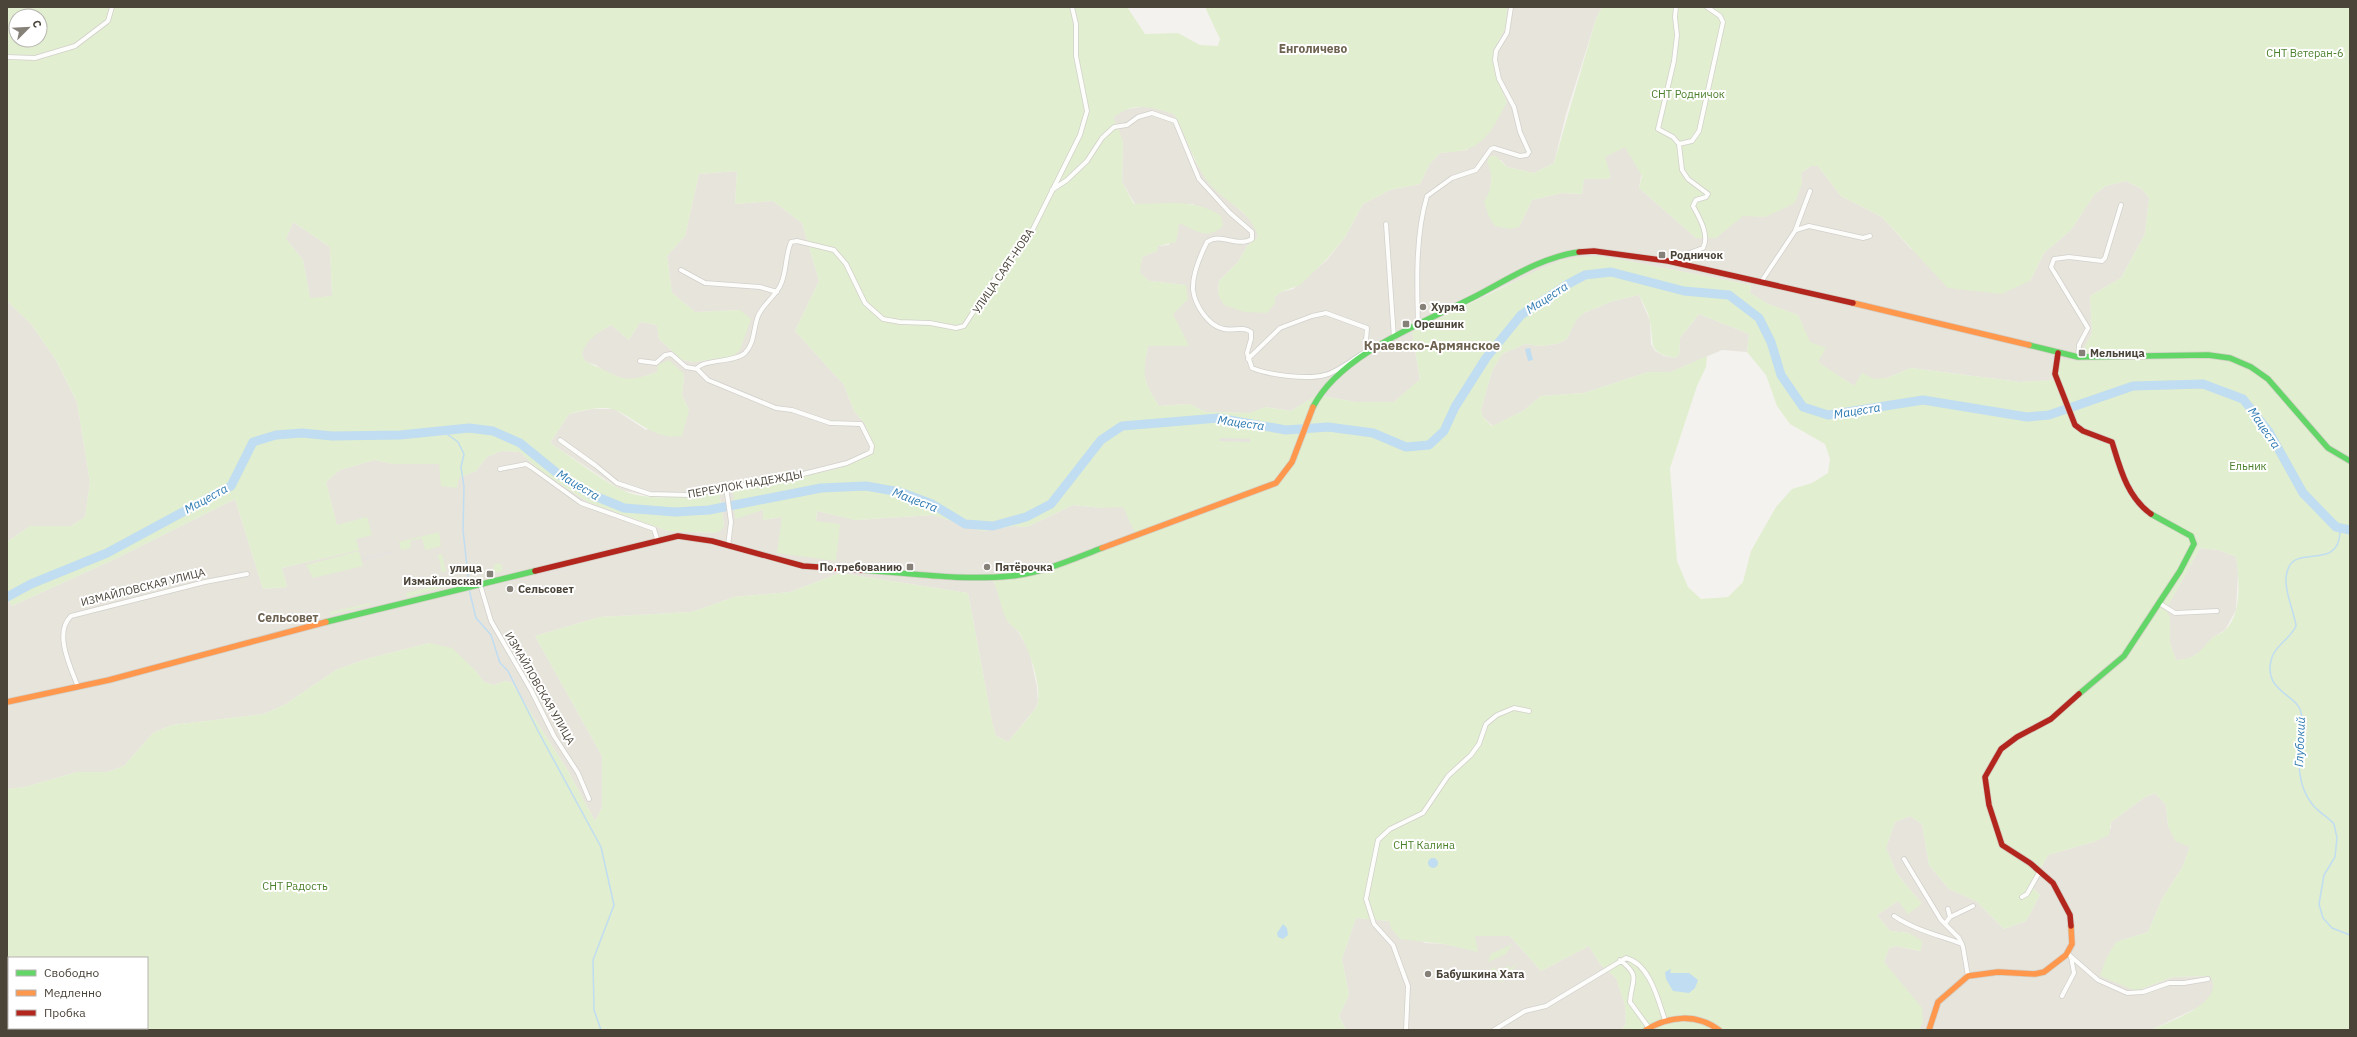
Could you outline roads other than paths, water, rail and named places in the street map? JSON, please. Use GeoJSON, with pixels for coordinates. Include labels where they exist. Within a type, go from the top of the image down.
{"type":"FeatureCollection","features":[{"type":"Feature","properties":{"kind":"street"},"geometry":{"type":"LineString","coordinates":[[8,58],[35,58],[75,46],[108,21],[112,7]]}},
{"type":"Feature","properties":{"kind":"street","name":"УЛИЦА САЯТ-НОВА"},"geometry":{"type":"LineString","coordinates":[[697,369],[703,363],[722,361],[744,354],[752,344],[754,329],[759,314],[777,292],[785,273],[786,252],[791,242],[800,241],[834,250],[846,264],[865,304],[883,318],[900,322],[930,323],[956,328],[964,326],[1002,268],[1028,239],[1080,135],[1087,111],[1076,56],[1076,24],[1072,7]]}},
{"type":"Feature","properties":{"kind":"street"},"geometry":{"type":"LineString","coordinates":[[1418,326],[1417,276],[1422,218],[1427,196],[1452,178],[1476,170],[1491,149],[1494,148],[1520,156],[1527,155],[1529,152],[1520,132],[1514,107],[1499,78],[1495,60],[1496,51],[1507,33],[1511,7]]}},
{"type":"Feature","properties":{"kind":"street"},"geometry":{"type":"LineString","coordinates":[[1668,261],[1703,248],[1704,245],[1701,219],[1693,206],[1696,200],[1706,197],[1708,194],[1688,179],[1682,170],[1679,144],[1673,137],[1658,129],[1674,61],[1677,35],[1675,17],[1676,7]]}},
{"type":"Feature","properties":{"kind":"street"},"geometry":{"type":"LineString","coordinates":[[1679,144],[1692,141],[1699,131],[1723,22],[1720,16],[1707,7]]}},
{"type":"Feature","properties":{"kind":"street"},"geometry":{"type":"LineString","coordinates":[[1052,190],[1067,180],[1087,161],[1102,138],[1114,127],[1127,125],[1138,117],[1152,113],[1175,121],[1199,179],[1230,213],[1252,232],[1252,239],[1247,242],[1217,238],[1207,242],[1194,286],[1194,291],[1208,322],[1224,329],[1246,328],[1251,332],[1248,359],[1252,368],[1259,371],[1312,376],[1327,374],[1542,262],[1562,254],[1594,251],[1668,261],[2058,353],[2078,356],[2208,355],[2230,358],[2251,367],[2268,379],[2328,448],[2350,461]]}},
{"type":"Feature","properties":{"kind":"street"},"geometry":{"type":"LineString","coordinates":[[1761,282],[1795,231],[1810,191]]}},
{"type":"Feature","properties":{"kind":"street"},"geometry":{"type":"LineString","coordinates":[[2078,356],[2079,345],[2088,328],[2051,267],[2051,263],[2054,259],[2069,257],[2102,261],[2105,258],[2121,205]]}},
{"type":"Feature","properties":{"kind":"street"},"geometry":{"type":"LineString","coordinates":[[1386,224],[1394,338]]}},
{"type":"Feature","properties":{"kind":"street"},"geometry":{"type":"LineString","coordinates":[[1795,231],[1809,226],[1863,238],[1870,236]]}},
{"type":"Feature","properties":{"kind":"street"},"geometry":{"type":"LineString","coordinates":[[681,270],[705,283],[760,286],[777,292]]}},
{"type":"Feature","properties":{"kind":"street"},"geometry":{"type":"LineString","coordinates":[[7,702],[78,687],[478,584],[657,539],[678,536],[728,546],[803,566],[978,577],[1012,576],[1055,566],[1269,486],[1284,474],[1294,456],[1315,405],[1324,391],[1365,354],[1367,328],[1326,314],[1312,316],[1280,328],[1248,359]]}},
{"type":"Feature","properties":{"kind":"street"},"geometry":{"type":"LineString","coordinates":[[2058,353],[2055,374],[2070,415],[2075,424],[2083,431],[2112,442],[2120,472],[2132,494],[2148,513],[2191,536],[2194,544],[2159,603],[2124,656],[2051,719],[2017,737],[2000,749],[1985,777],[1989,805],[2002,845],[2040,871],[2053,883],[2070,915],[2072,944],[2069,955],[2074,973],[2062,996]]}},
{"type":"Feature","properties":{"kind":"street"},"geometry":{"type":"LineString","coordinates":[[640,361],[656,363],[665,355],[671,354],[686,367],[697,369]]}},
{"type":"Feature","properties":{"kind":"street","name":"ПЕРЕУЛОК НАДЕЖДЫ"},"geometry":{"type":"LineString","coordinates":[[560,440],[595,465],[617,484],[631,490],[650,494],[689,495],[847,464],[871,452],[872,446],[861,424],[830,423],[792,410],[776,408],[708,380],[697,369]]}},
{"type":"Feature","properties":{"kind":"street"},"geometry":{"type":"LineString","coordinates":[[500,469],[526,464],[581,502],[649,526],[654,529],[657,539]]}},
{"type":"Feature","properties":{"kind":"street"},"geometry":{"type":"LineString","coordinates":[[726,487],[731,522],[728,546]]}},
{"type":"Feature","properties":{"kind":"street","name":"ИЗМАЙЛОВСКАЯ УЛИЦА"},"geometry":{"type":"LineString","coordinates":[[78,687],[63,637],[67,620],[71,616],[205,582],[247,574]]}},
{"type":"Feature","properties":{"kind":"street","name":"ИЗМАЙЛОВСКАЯ УЛИЦА"},"geometry":{"type":"LineString","coordinates":[[478,584],[491,621],[531,690],[554,736],[578,773],[590,799]]}},
{"type":"Feature","properties":{"kind":"street"},"geometry":{"type":"LineString","coordinates":[[2159,603],[2175,613],[2217,611]]}},
{"type":"Feature","properties":{"kind":"street"},"geometry":{"type":"LineString","coordinates":[[1406,1030],[1408,986],[1393,945],[1374,924],[1366,899],[1378,840],[1390,829],[1423,813],[1442,784],[1471,755],[1479,744],[1486,724],[1497,715],[1514,708],[1529,711]]}},
{"type":"Feature","properties":{"kind":"street"},"geometry":{"type":"LineString","coordinates":[[1904,859],[1913,877],[1945,924],[1962,944],[1968,976]]}},
{"type":"Feature","properties":{"kind":"street"},"geometry":{"type":"LineString","coordinates":[[2022,897],[2027,894],[2040,871]]}},
{"type":"Feature","properties":{"kind":"street"},"geometry":{"type":"LineString","coordinates":[[1945,924],[1950,917],[1973,906]]}},
{"type":"Feature","properties":{"kind":"street"},"geometry":{"type":"LineString","coordinates":[[1948,909],[1950,917]]}},
{"type":"Feature","properties":{"kind":"street"},"geometry":{"type":"LineString","coordinates":[[1894,916],[1922,931],[1938,934],[1962,944]]}},
{"type":"Feature","properties":{"kind":"street"},"geometry":{"type":"LineString","coordinates":[[1929,1030],[1938,1002],[1968,976],[1998,972],[2035,974],[2044,972],[2069,955]]}},
{"type":"Feature","properties":{"kind":"street"},"geometry":{"type":"LineString","coordinates":[[2069,955],[2098,980],[2127,993],[2143,992],[2170,982],[2184,983],[2208,979]]}},
{"type":"Feature","properties":{"kind":"street"},"geometry":{"type":"LineString","coordinates":[[1494,1030],[1504,1026],[1525,1011],[1546,1006],[1620,960],[1630,959],[1644,971],[1656,992],[1665,1020]]}},
{"type":"Feature","properties":{"kind":"street"},"geometry":{"type":"LineString","coordinates":[[1620,960],[1633,972],[1635,978],[1630,1002],[1647,1029],[1665,1020],[1683,1018],[1703,1021],[1719,1030]]}},
{"type":"Feature","properties":{"kind":"water"},"geometry":{"type":"Polygon","coordinates":[[[1530,348],[1533,360],[1528,361],[1525,349],[1530,348]]]}},
{"type":"Feature","properties":{"kind":"water"},"geometry":{"type":"Polygon","coordinates":[[[1433,858],[1438,863],[1433,868],[1428,863],[1433,858]]]}},
{"type":"Feature","properties":{"kind":"water"},"geometry":{"type":"Polygon","coordinates":[[[1283,924],[1287,928],[1288,935],[1283,939],[1278,937],[1277,933],[1283,924]]]}},
{"type":"Feature","properties":{"kind":"water"},"geometry":{"type":"Polygon","coordinates":[[[1671,969],[1670,973],[1689,973],[1698,980],[1695,988],[1689,993],[1673,991],[1666,979],[1665,972],[1671,969]]]}},
{"type":"Feature","properties":{"kind":"waterway","name":"Мацеста"},"geometry":{"type":"LineString","coordinates":[[7,597],[31,584],[107,553],[231,486],[253,442],[276,435],[302,433],[332,436],[400,435],[469,428],[493,431],[520,443],[557,473],[590,494],[624,508],[675,512],[709,510],[821,488],[866,486],[900,492],[932,504],[965,524],[993,526],[1026,517],[1051,504],[1101,440],[1122,426],[1218,418],[1286,430],[1328,427],[1373,433],[1406,447],[1429,445],[1444,431],[1455,407],[1486,358],[1521,315],[1568,284],[1585,275],[1611,272],[1684,291],[1729,295],[1759,318],[1771,342],[1781,375],[1803,407],[1828,415],[1923,400],[2027,417],[2049,415],[2133,386],[2203,384],[2243,399],[2269,432],[2303,493],[2336,527],[2350,530]]}},
{"type":"Feature","properties":{"kind":"waterway"},"geometry":{"type":"LineString","coordinates":[[428,432],[447,434],[458,442],[464,454],[461,467],[464,487],[463,530],[469,585]]}},
{"type":"Feature","properties":{"kind":"waterway","name":"Глубокий"},"geometry":{"type":"LineString","coordinates":[[2336,527],[2340,532],[2337,545],[2331,552],[2323,555],[2304,557],[2295,560],[2289,566],[2286,584],[2296,626],[2274,653],[2270,668],[2271,677],[2275,685],[2298,706],[2301,712],[2302,724],[2299,767],[2304,790],[2314,807],[2334,824],[2337,838],[2335,857],[2324,875],[2319,904],[2323,918],[2332,928],[2350,935]]}},
{"type":"Feature","properties":{"kind":"waterway"},"geometry":{"type":"LineString","coordinates":[[469,589],[476,618],[491,635],[500,663],[508,671],[538,731],[601,847],[614,905],[593,960],[594,1010],[601,1030]]}},
{"type":"Feature","properties":{"kind":"place","name":"Родничок"},"geometry":{"type":"Point","coordinates":[1662,255]}},
{"type":"Feature","properties":{"kind":"place","name":"Хурма"},"geometry":{"type":"Point","coordinates":[1423,307]}},
{"type":"Feature","properties":{"kind":"place","name":"Орешник"},"geometry":{"type":"Point","coordinates":[1406,324]}},
{"type":"Feature","properties":{"kind":"place","name":"Мельница"},"geometry":{"type":"Point","coordinates":[2082,353]}},
{"type":"Feature","properties":{"kind":"place","name":"По требованию"},"geometry":{"type":"Point","coordinates":[910,567]}},
{"type":"Feature","properties":{"kind":"place","name":"Пятёрочка"},"geometry":{"type":"Point","coordinates":[987,567]}},
{"type":"Feature","properties":{"kind":"place","name":"улица Измайловская"},"geometry":{"type":"Point","coordinates":[490,574]}},
{"type":"Feature","properties":{"kind":"place","name":"Сельсовет"},"geometry":{"type":"Point","coordinates":[510,589]}},
{"type":"Feature","properties":{"kind":"place","name":"Бабушкина Хата"},"geometry":{"type":"Point","coordinates":[1428,974]}},
{"type":"Feature","properties":{"kind":"district","name":"Енголичево"},"geometry":{"type":"Point","coordinates":[1313,49]}},
{"type":"Feature","properties":{"kind":"district","name":"Краевско-Армянское"},"geometry":{"type":"Point","coordinates":[1432,345]}},
{"type":"Feature","properties":{"kind":"district","name":"Сельсовет"},"geometry":{"type":"Point","coordinates":[288,618]}},
{"type":"Feature","properties":{"kind":"park label","name":"СНТ Ветеран-6"},"geometry":{"type":"Point","coordinates":[2305,53]}},
{"type":"Feature","properties":{"kind":"park label","name":"СНТ Родничок"},"geometry":{"type":"Point","coordinates":[1688,94]}},
{"type":"Feature","properties":{"kind":"park label","name":"Ельник"},"geometry":{"type":"Point","coordinates":[2248,466]}},
{"type":"Feature","properties":{"kind":"park label","name":"СНТ Калина"},"geometry":{"type":"Point","coordinates":[1424,845]}},
{"type":"Feature","properties":{"kind":"park label","name":"СНТ Радость"},"geometry":{"type":"Point","coordinates":[295,886]}}]}
